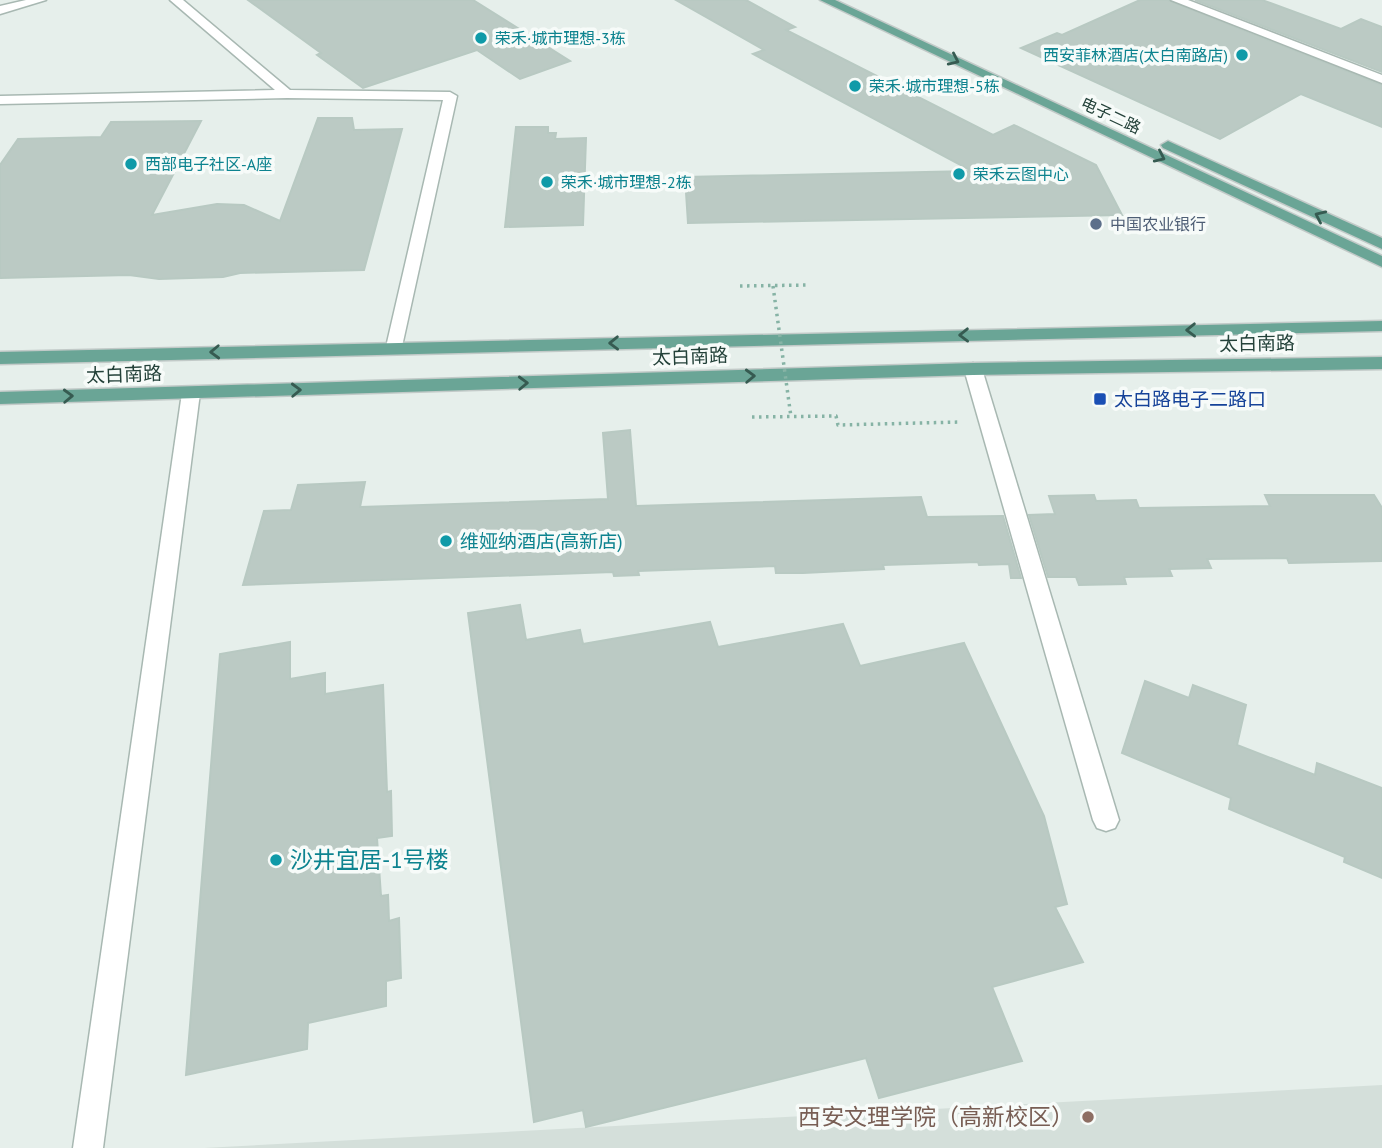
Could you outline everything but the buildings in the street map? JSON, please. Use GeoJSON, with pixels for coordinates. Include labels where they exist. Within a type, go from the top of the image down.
{"type":"FeatureCollection","features":[{"type":"Feature","properties":{"kind":"main road","name":"电子二路"},"geometry":{"type":"LineString","coordinates":[[826,0],[1382,262]]}},
{"type":"Feature","properties":{"kind":"main road","name":"电子二路"},"geometry":{"type":"LineString","coordinates":[[852,0],[1382,244]]}},
{"type":"Feature","properties":{"kind":"main road","name":"太白南路"},"geometry":{"type":"LineString","coordinates":[[0,358],[1382,326]]}},
{"type":"Feature","properties":{"kind":"main road","name":"太白南路"},"geometry":{"type":"LineString","coordinates":[[0,398],[973,369],[1382,363]]}},
{"type":"Feature","properties":{"kind":"street"},"geometry":{"type":"LineString","coordinates":[[0,10],[40,0]]}},
{"type":"Feature","properties":{"kind":"street"},"geometry":{"type":"LineString","coordinates":[[176,0],[287,94]]}},
{"type":"Feature","properties":{"kind":"street"},"geometry":{"type":"LineString","coordinates":[[1177,0],[1382,79]]}},
{"type":"Feature","properties":{"kind":"street"},"geometry":{"type":"LineString","coordinates":[[0,100],[287,94],[450,96],[395,348]]}},
{"type":"Feature","properties":{"kind":"street"},"geometry":{"type":"LineString","coordinates":[[973,369],[1106,820]]}},
{"type":"Feature","properties":{"kind":"street"},"geometry":{"type":"LineString","coordinates":[[88,1148],[191,393]]}},
{"type":"Feature","properties":{"kind":"path"},"geometry":{"type":"LineString","coordinates":[[740,286],[809,285]]}},
{"type":"Feature","properties":{"kind":"path"},"geometry":{"type":"LineString","coordinates":[[773,286],[791,417]]}},
{"type":"Feature","properties":{"kind":"path"},"geometry":{"type":"LineString","coordinates":[[752,417],[836,416],[838,425],[989,422]]}},
{"type":"Feature","properties":{"kind":"shaded area","name":"西安文理学院（高新校区）"},"geometry":{"type":"Polygon","coordinates":[[[1382,1085],[1382,1148],[204,1148],[1382,1085]]]}},
{"type":"Feature","properties":{"kind":"place","name":"荣禾·城市理想-3栋"},"geometry":{"type":"Point","coordinates":[481,38]}},
{"type":"Feature","properties":{"kind":"place","name":"西安菲林酒店(太白南路店)"},"geometry":{"type":"Point","coordinates":[1242,55]}},
{"type":"Feature","properties":{"kind":"place","name":"荣禾·城市理想-5栋"},"geometry":{"type":"Point","coordinates":[855,86]}},
{"type":"Feature","properties":{"kind":"place","name":"西部电子社区-A座"},"geometry":{"type":"Point","coordinates":[131,164]}},
{"type":"Feature","properties":{"kind":"place","name":"荣禾云图中心"},"geometry":{"type":"Point","coordinates":[959,174]}},
{"type":"Feature","properties":{"kind":"place","name":"荣禾·城市理想-2栋"},"geometry":{"type":"Point","coordinates":[547,182]}},
{"type":"Feature","properties":{"kind":"place","name":"中国农业银行"},"geometry":{"type":"Point","coordinates":[1096,224]}},
{"type":"Feature","properties":{"kind":"place","name":"太白路电子二路口"},"geometry":{"type":"Point","coordinates":[1100,399]}},
{"type":"Feature","properties":{"kind":"place","name":"维娅纳酒店(高新店)"},"geometry":{"type":"Point","coordinates":[446,541]}},
{"type":"Feature","properties":{"kind":"place","name":"沙井宜居-1号楼"},"geometry":{"type":"Point","coordinates":[276,860]}},
{"type":"Feature","properties":{"kind":"place","name":"西安文理学院（高新校区）"},"geometry":{"type":"Point","coordinates":[1088,1117]}}]}
